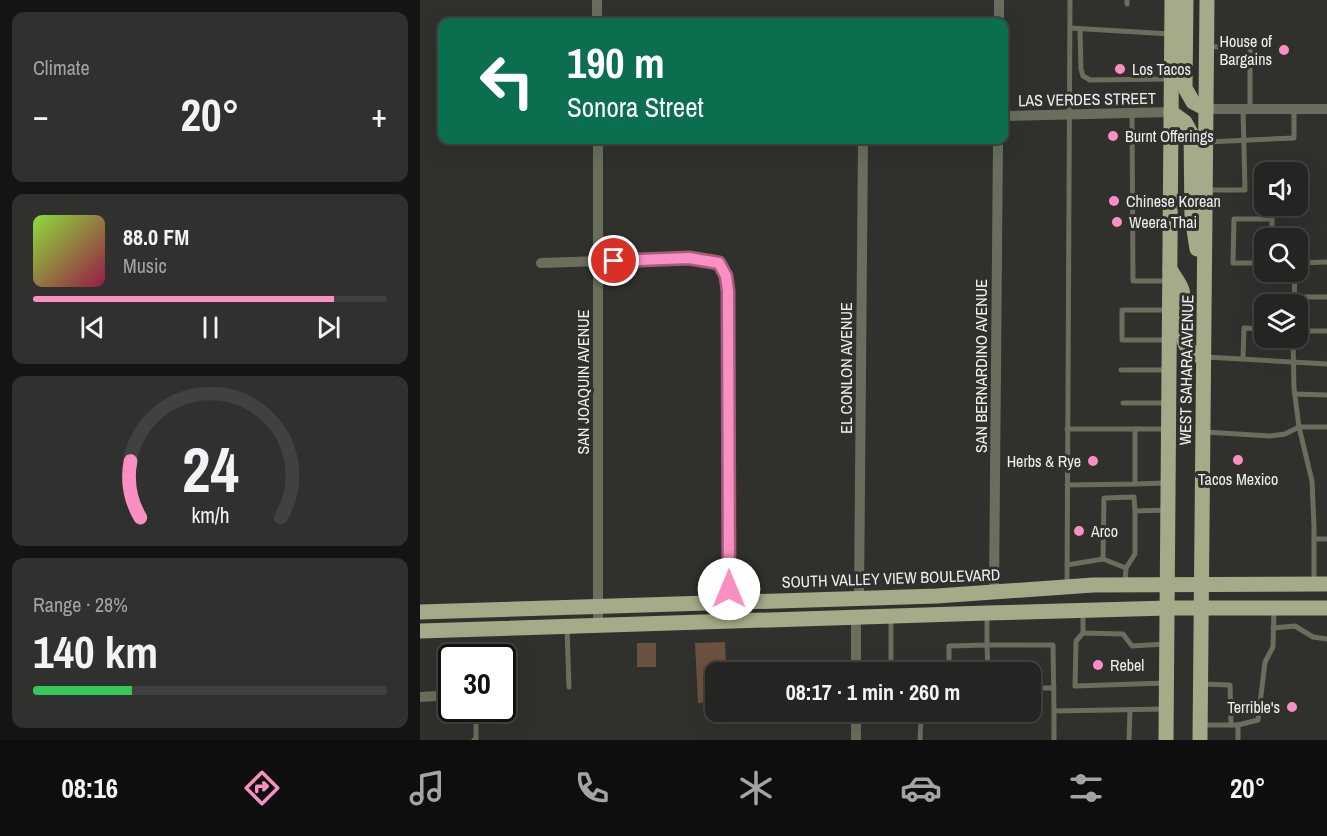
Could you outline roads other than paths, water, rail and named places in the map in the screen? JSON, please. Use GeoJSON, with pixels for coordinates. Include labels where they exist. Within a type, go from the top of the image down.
{"type":"FeatureCollection","features":[{"type":"Feature","properties":{"kind":"main road","name":"WEST SAHARA AVENUE"},"geometry":{"type":"LineString","coordinates":[[1166,740],[1172,0]]}},
{"type":"Feature","properties":{"kind":"main road"},"geometry":{"type":"LineString","coordinates":[[1186,0],[1185,88],[1193,102],[1206,109]]}},
{"type":"Feature","properties":{"kind":"main road","name":"WEST SAHARA AVENUE"},"geometry":{"type":"LineString","coordinates":[[1201,732],[1207,0]]}},
{"type":"Feature","properties":{"kind":"main road"},"geometry":{"type":"LineString","coordinates":[[1171,112],[1185,122],[1191,133],[1192,217],[1204,292]]}},
{"type":"Feature","properties":{"kind":"main road"},"geometry":{"type":"LineString","coordinates":[[1170,275],[1182,290],[1183,334],[1186,347],[1191,352],[1204,357]]}},
{"type":"Feature","properties":{"kind":"main road","name":"SOUTH VALLEY VIEW BOULEVARD"},"geometry":{"type":"LineString","coordinates":[[420,612],[937,596],[1125,584],[1321,584]]}},
{"type":"Feature","properties":{"kind":"main road"},"geometry":{"type":"LineString","coordinates":[[856,617],[868,607],[937,596]]}},
{"type":"Feature","properties":{"kind":"main road"},"geometry":{"type":"LineString","coordinates":[[804,618],[835,607],[852,604],[860,597]]}},
{"type":"Feature","properties":{"kind":"main road"},"geometry":{"type":"LineString","coordinates":[[677,622],[696,611],[720,609],[729,602]]}},
{"type":"Feature","properties":{"kind":"main road"},"geometry":{"type":"LineString","coordinates":[[420,631],[1083,610],[1327,609]]}},
{"type":"Feature","properties":{"kind":"street"},"geometry":{"type":"LineString","coordinates":[[597,0],[597,18]]}},
{"type":"Feature","properties":{"kind":"street"},"geometry":{"type":"LineString","coordinates":[[999,0],[999,18]]}},
{"type":"Feature","properties":{"kind":"street"},"geometry":{"type":"LineString","coordinates":[[1206,109],[1327,110]]}},
{"type":"Feature","properties":{"kind":"street","name":"LAS VERDES STREET"},"geometry":{"type":"LineString","coordinates":[[1008,116],[1171,112]]}},
{"type":"Feature","properties":{"kind":"street","name":"SAN JOAQUIN AVENUE"},"geometry":{"type":"LineString","coordinates":[[598,144],[598,625]]}},
{"type":"Feature","properties":{"kind":"street","name":"EL CONLON AVENUE"},"geometry":{"type":"LineString","coordinates":[[860,597],[863,144]]}},
{"type":"Feature","properties":{"kind":"street","name":"SAN BERNARDINO AVENUE"},"geometry":{"type":"LineString","coordinates":[[994,592],[998,144]]}},
{"type":"Feature","properties":{"kind":"street"},"geometry":{"type":"LineString","coordinates":[[541,262],[689,258],[719,263],[726,276],[728,291],[729,602]]}},
{"type":"Feature","properties":{"kind":"street"},"geometry":{"type":"LineString","coordinates":[[856,617],[856,662]]}},
{"type":"Feature","properties":{"kind":"street"},"geometry":{"type":"LineString","coordinates":[[420,696],[438,695]]}},
{"type":"Feature","properties":{"kind":"street"},"geometry":{"type":"LineString","coordinates":[[855,740],[856,722]]}},
{"type":"Feature","properties":{"kind":"lane"},"geometry":{"type":"LineString","coordinates":[[1067,587],[1070,0]]}},
{"type":"Feature","properties":{"kind":"lane"},"geometry":{"type":"LineString","coordinates":[[1070,28],[1171,34]]}},
{"type":"Feature","properties":{"kind":"lane"},"geometry":{"type":"LineString","coordinates":[[1080,29],[1081,69],[1083,76],[1090,80],[1171,80]]}},
{"type":"Feature","properties":{"kind":"lane"},"geometry":{"type":"LineString","coordinates":[[1205,189],[1245,190],[1250,46],[1207,47]]}},
{"type":"Feature","properties":{"kind":"lane"},"geometry":{"type":"LineString","coordinates":[[1206,142],[1294,138],[1294,109]]}},
{"type":"Feature","properties":{"kind":"lane"},"geometry":{"type":"LineString","coordinates":[[1132,112],[1133,281],[1170,275]]}},
{"type":"Feature","properties":{"kind":"lane"},"geometry":{"type":"LineString","coordinates":[[1132,201],[1170,200]]}},
{"type":"Feature","properties":{"kind":"lane"},"geometry":{"type":"LineString","coordinates":[[1254,263],[1233,263],[1234,219],[1272,219],[1272,228]]}},
{"type":"Feature","properties":{"kind":"lane"},"geometry":{"type":"LineString","coordinates":[[1308,263],[1327,262]]}},
{"type":"Feature","properties":{"kind":"lane"},"geometry":{"type":"LineString","coordinates":[[1308,297],[1327,297]]}},
{"type":"Feature","properties":{"kind":"lane"},"geometry":{"type":"LineString","coordinates":[[1169,310],[1122,310],[1122,340],[1169,340]]}},
{"type":"Feature","properties":{"kind":"lane"},"geometry":{"type":"LineString","coordinates":[[1242,358],[1244,328],[1254,328]]}},
{"type":"Feature","properties":{"kind":"lane"},"geometry":{"type":"LineString","coordinates":[[1308,331],[1327,331]]}},
{"type":"Feature","properties":{"kind":"lane"},"geometry":{"type":"LineString","coordinates":[[1293,348],[1295,394],[1299,427],[1311,477],[1314,538],[1321,584]]}},
{"type":"Feature","properties":{"kind":"lane"},"geometry":{"type":"LineString","coordinates":[[1204,357],[1327,364]]}},
{"type":"Feature","properties":{"kind":"lane"},"geometry":{"type":"LineString","coordinates":[[1121,370],[1169,370]]}},
{"type":"Feature","properties":{"kind":"lane"},"geometry":{"type":"LineString","coordinates":[[1295,394],[1327,395]]}},
{"type":"Feature","properties":{"kind":"lane"},"geometry":{"type":"LineString","coordinates":[[1123,403],[1169,403]]}},
{"type":"Feature","properties":{"kind":"lane"},"geometry":{"type":"LineString","coordinates":[[1203,432],[1270,436],[1285,434],[1299,427],[1327,427]]}},
{"type":"Feature","properties":{"kind":"lane"},"geometry":{"type":"LineString","coordinates":[[1067,429],[1168,429]]}},
{"type":"Feature","properties":{"kind":"lane"},"geometry":{"type":"LineString","coordinates":[[1135,429],[1135,483]]}},
{"type":"Feature","properties":{"kind":"lane"},"geometry":{"type":"LineString","coordinates":[[1067,485],[1168,483]]}},
{"type":"Feature","properties":{"kind":"lane"},"geometry":{"type":"LineString","coordinates":[[1103,559],[1104,498],[1134,497],[1135,554],[1126,568],[1125,584]]}},
{"type":"Feature","properties":{"kind":"lane"},"geometry":{"type":"LineString","coordinates":[[1135,511],[1168,510]]}},
{"type":"Feature","properties":{"kind":"lane"},"geometry":{"type":"LineString","coordinates":[[1314,538],[1327,539]]}},
{"type":"Feature","properties":{"kind":"lane"},"geometry":{"type":"LineString","coordinates":[[1067,565],[1103,559],[1126,568]]}},
{"type":"Feature","properties":{"kind":"lane"},"geometry":{"type":"LineString","coordinates":[[1201,732],[1258,720],[1265,662],[1273,647],[1274,608]]}},
{"type":"Feature","properties":{"kind":"lane"},"geometry":{"type":"LineString","coordinates":[[1083,610],[1083,633],[1076,641],[1075,686],[1167,683]]}},
{"type":"Feature","properties":{"kind":"lane"},"geometry":{"type":"LineString","coordinates":[[987,613],[988,662]]}},
{"type":"Feature","properties":{"kind":"lane"},"geometry":{"type":"LineString","coordinates":[[891,616],[891,662]]}},
{"type":"Feature","properties":{"kind":"lane"},"geometry":{"type":"LineString","coordinates":[[567,626],[569,687]]}},
{"type":"Feature","properties":{"kind":"lane"},"geometry":{"type":"LineString","coordinates":[[1273,628],[1295,626],[1313,637],[1327,639]]}},
{"type":"Feature","properties":{"kind":"lane"},"geometry":{"type":"LineString","coordinates":[[1083,633],[1123,634],[1132,646],[1167,644]]}},
{"type":"Feature","properties":{"kind":"lane"},"geometry":{"type":"LineString","coordinates":[[949,662],[949,646],[1053,645],[1054,740]]}},
{"type":"Feature","properties":{"kind":"lane"},"geometry":{"type":"LineString","coordinates":[[1201,684],[1230,685],[1231,725]]}},
{"type":"Feature","properties":{"kind":"lane"},"geometry":{"type":"LineString","coordinates":[[1041,688],[1054,688]]}},
{"type":"Feature","properties":{"kind":"lane"},"geometry":{"type":"LineString","coordinates":[[1054,711],[1166,709]]}},
{"type":"Feature","properties":{"kind":"lane"},"geometry":{"type":"LineString","coordinates":[[1129,740],[1130,710]]}},
{"type":"Feature","properties":{"kind":"lane"},"geometry":{"type":"LineString","coordinates":[[474,740],[477,739],[476,722]]}},
{"type":"Feature","properties":{"kind":"lane"},"geometry":{"type":"LineString","coordinates":[[920,740],[921,722]]}},
{"type":"Feature","properties":{"kind":"lane"},"geometry":{"type":"LineString","coordinates":[[1238,725],[1238,740]]}},
{"type":"Feature","properties":{"kind":"place","name":"House of Bargains"},"geometry":{"type":"Point","coordinates":[1284,50]}},
{"type":"Feature","properties":{"kind":"place","name":"Los Tacos"},"geometry":{"type":"Point","coordinates":[1120,69]}},
{"type":"Feature","properties":{"kind":"place","name":"Burnt Offerings"},"geometry":{"type":"Point","coordinates":[1113,136]}},
{"type":"Feature","properties":{"kind":"place","name":"Chinese Korean"},"geometry":{"type":"Point","coordinates":[1114,201]}},
{"type":"Feature","properties":{"kind":"place","name":"Weera Thai"},"geometry":{"type":"Point","coordinates":[1117,222]}},
{"type":"Feature","properties":{"kind":"place","name":"Tacos Mexico"},"geometry":{"type":"Point","coordinates":[1238,460]}},
{"type":"Feature","properties":{"kind":"place","name":"Herbs & Rye"},"geometry":{"type":"Point","coordinates":[1093,461]}},
{"type":"Feature","properties":{"kind":"place","name":"Arco"},"geometry":{"type":"Point","coordinates":[1079,531]}},
{"type":"Feature","properties":{"kind":"place","name":"Rebel"},"geometry":{"type":"Point","coordinates":[1098,665]}},
{"type":"Feature","properties":{"kind":"place","name":"Terrible's"},"geometry":{"type":"Point","coordinates":[1292,707]}}]}
